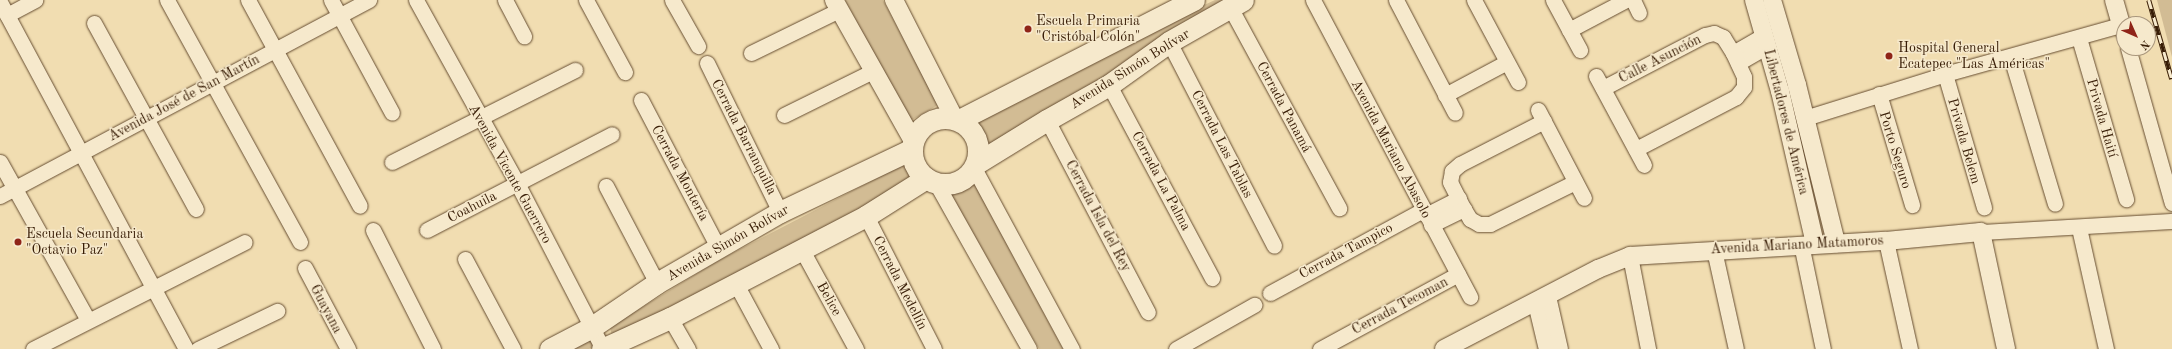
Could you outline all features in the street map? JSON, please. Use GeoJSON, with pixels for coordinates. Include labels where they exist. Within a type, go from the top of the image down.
{"type":"FeatureCollection","features":[{"type":"Feature","properties":{"kind":"main road","name":"Avenida Simón Bolívar"},"geometry":{"type":"LineString","coordinates":[[957,119],[1194,0]]}},
{"type":"Feature","properties":{"kind":"main road","name":"Avenida Simón Bolívar"},"geometry":{"type":"LineString","coordinates":[[976,165],[1047,120],[1109,85],[1169,42],[1236,3]]}},
{"type":"Feature","properties":{"kind":"main road"},"geometry":{"type":"LineString","coordinates":[[934,119],[957,119],[968,125],[978,143],[979,153],[976,165],[969,175],[954,184],[931,181],[918,170],[913,160],[912,145],[918,132],[934,119]]}},
{"type":"Feature","properties":{"kind":"main road","name":"Avenida Simón Bolívar"},"geometry":{"type":"LineString","coordinates":[[550,349],[592,327],[657,283],[780,212],[912,145]]}},
{"type":"Feature","properties":{"kind":"main road"},"geometry":{"type":"LineString","coordinates":[[603,349],[670,318],[931,181]]}},
{"type":"Feature","properties":{"kind":"street"},"geometry":{"type":"LineString","coordinates":[[35,0],[3,8],[186,349]]}},
{"type":"Feature","properties":{"kind":"street"},"geometry":{"type":"LineString","coordinates":[[167,0],[300,242]]}},
{"type":"Feature","properties":{"kind":"street"},"geometry":{"type":"LineString","coordinates":[[248,0],[360,206]]}},
{"type":"Feature","properties":{"kind":"street"},"geometry":{"type":"LineString","coordinates":[[331,0],[392,113]]}},
{"type":"Feature","properties":{"kind":"street","name":"Avenida José de San Martín"},"geometry":{"type":"LineString","coordinates":[[0,196],[369,0]]}},
{"type":"Feature","properties":{"kind":"street","name":"Avenida Vicente Guerrero"},"geometry":{"type":"LineString","coordinates":[[416,0],[517,183],[603,349]]}},
{"type":"Feature","properties":{"kind":"street"},"geometry":{"type":"LineString","coordinates":[[505,0],[524,36]]}},
{"type":"Feature","properties":{"kind":"street"},"geometry":{"type":"LineString","coordinates":[[586,0],[625,72]]}},
{"type":"Feature","properties":{"kind":"street"},"geometry":{"type":"LineString","coordinates":[[672,0],[698,46]]}},
{"type":"Feature","properties":{"kind":"street"},"geometry":{"type":"LineString","coordinates":[[894,0],[957,119]]}},
{"type":"Feature","properties":{"kind":"street","name":"Avenida Mariano Abasolo"},"geometry":{"type":"LineString","coordinates":[[1313,0],[1426,217],[1470,297]]}},
{"type":"Feature","properties":{"kind":"street"},"geometry":{"type":"LineString","coordinates":[[1396,0],[1455,113]]}},
{"type":"Feature","properties":{"kind":"street"},"geometry":{"type":"LineString","coordinates":[[1474,0],[1518,82]]}},
{"type":"Feature","properties":{"kind":"street"},"geometry":{"type":"LineString","coordinates":[[1553,0],[1580,50]]}},
{"type":"Feature","properties":{"kind":"street"},"geometry":{"type":"LineString","coordinates":[[1569,30],[1626,0]]}},
{"type":"Feature","properties":{"kind":"street","name":"Libertadores de América"},"geometry":{"type":"LineString","coordinates":[[1754,0],[1780,91],[1808,244]]}},
{"type":"Feature","properties":{"kind":"street","name":"Libertadores de América"},"geometry":{"type":"LineString","coordinates":[[1772,0],[1805,118],[1836,243]]}},
{"type":"Feature","properties":{"kind":"street"},"geometry":{"type":"LineString","coordinates":[[2114,0],[2119,16]]}},
{"type":"Feature","properties":{"kind":"street","name":"Cerrada Panamá"},"geometry":{"type":"LineString","coordinates":[[1236,3],[1339,208]]}},
{"type":"Feature","properties":{"kind":"street"},"geometry":{"type":"LineString","coordinates":[[751,53],[836,5],[912,145]]}},
{"type":"Feature","properties":{"kind":"street"},"geometry":{"type":"LineString","coordinates":[[94,23],[196,209]]}},
{"type":"Feature","properties":{"kind":"street"},"geometry":{"type":"LineString","coordinates":[[1805,118],[1945,74],[2078,38],[2116,31]]}},
{"type":"Feature","properties":{"kind":"street","name":"Calle Asunción"},"geometry":{"type":"LineString","coordinates":[[1636,149],[1736,97],[1744,88],[1744,77],[1736,58],[1723,37],[1714,33],[1705,35],[1600,82],[1644,165]]}},
{"type":"Feature","properties":{"kind":"street","name":"Privada Haití"},"geometry":{"type":"LineString","coordinates":[[2078,38],[2126,199]]}},
{"type":"Feature","properties":{"kind":"street"},"geometry":{"type":"LineString","coordinates":[[1736,58],[1766,40]]}},
{"type":"Feature","properties":{"kind":"street","name":"Cerrada Las Tablas"},"geometry":{"type":"LineString","coordinates":[[1169,42],[1274,245]]}},
{"type":"Feature","properties":{"kind":"street"},"geometry":{"type":"LineString","coordinates":[[2130,56],[2172,203]]}},
{"type":"Feature","properties":{"kind":"street"},"geometry":{"type":"LineString","coordinates":[[2011,57],[2055,204]]}},
{"type":"Feature","properties":{"kind":"street"},"geometry":{"type":"LineString","coordinates":[[1445,95],[1507,62]]}},
{"type":"Feature","properties":{"kind":"street","name":"Cerrada Barranquilla"},"geometry":{"type":"LineString","coordinates":[[707,63],[780,212]]}},
{"type":"Feature","properties":{"kind":"street"},"geometry":{"type":"LineString","coordinates":[[392,162],[575,70]]}},
{"type":"Feature","properties":{"kind":"street"},"geometry":{"type":"LineString","coordinates":[[784,115],[873,71]]}},
{"type":"Feature","properties":{"kind":"street","name":"Privada Belem"},"geometry":{"type":"LineString","coordinates":[[1945,74],[1984,207]]}},
{"type":"Feature","properties":{"kind":"street","name":"Cerrada La Palma"},"geometry":{"type":"LineString","coordinates":[[1109,85],[1212,278]]}},
{"type":"Feature","properties":{"kind":"street","name":"Porto Seguro"},"geometry":{"type":"LineString","coordinates":[[1879,94],[1912,205]]}},
{"type":"Feature","properties":{"kind":"street","name":"Cerrada Montería"},"geometry":{"type":"LineString","coordinates":[[641,100],[718,247]]}},
{"type":"Feature","properties":{"kind":"street"},"geometry":{"type":"LineString","coordinates":[[1575,182],[1490,224],[1479,224],[1470,219],[1450,182],[1452,172],[1460,164],[1541,116],[1584,198]]}},
{"type":"Feature","properties":{"kind":"street","name":"Cerrada Isla del Rey"},"geometry":{"type":"LineString","coordinates":[[1047,120],[1148,312]]}},
{"type":"Feature","properties":{"kind":"street","name":"Coahuila"},"geometry":{"type":"LineString","coordinates":[[427,230],[612,134]]}},
{"type":"Feature","properties":{"kind":"street"},"geometry":{"type":"LineString","coordinates":[[0,162],[88,320]]}},
{"type":"Feature","properties":{"kind":"street"},"geometry":{"type":"LineString","coordinates":[[976,165],[1072,349]]}},
{"type":"Feature","properties":{"kind":"street"},"geometry":{"type":"LineString","coordinates":[[931,181],[1029,349]]}},
{"type":"Feature","properties":{"kind":"street"},"geometry":{"type":"LineString","coordinates":[[606,186],[657,283]]}},
{"type":"Feature","properties":{"kind":"street","name":"Cerrada Tampico"},"geometry":{"type":"LineString","coordinates":[[1270,293],[1426,217],[1461,203]]}},
{"type":"Feature","properties":{"kind":"street","name":"Cerrada Medellín"},"geometry":{"type":"LineString","coordinates":[[866,216],[934,349]]}},
{"type":"Feature","properties":{"kind":"street","name":"Avenida Mariano Matamoros"},"geometry":{"type":"LineString","coordinates":[[1444,349],[1541,300],[1598,269],[1630,256],[1886,240],[1981,232],[2079,228],[2172,221]]}},
{"type":"Feature","properties":{"kind":"street"},"geometry":{"type":"LineString","coordinates":[[2079,228],[2106,349]]}},
{"type":"Feature","properties":{"kind":"street"},"geometry":{"type":"LineString","coordinates":[[373,230],[433,349]]}},
{"type":"Feature","properties":{"kind":"street"},"geometry":{"type":"LineString","coordinates":[[1981,232],[2006,349]]}},
{"type":"Feature","properties":{"kind":"street"},"geometry":{"type":"LineString","coordinates":[[1886,240],[1910,349]]}},
{"type":"Feature","properties":{"kind":"street"},"geometry":{"type":"LineString","coordinates":[[33,349],[153,287],[246,242]]}},
{"type":"Feature","properties":{"kind":"street"},"geometry":{"type":"LineString","coordinates":[[1808,244],[1824,349]]}},
{"type":"Feature","properties":{"kind":"street","name":"Belice"},"geometry":{"type":"LineString","coordinates":[[802,250],[856,349]]}},
{"type":"Feature","properties":{"kind":"street"},"geometry":{"type":"LineString","coordinates":[[1714,250],[1736,349]]}},
{"type":"Feature","properties":{"kind":"street"},"geometry":{"type":"LineString","coordinates":[[1630,256],[1648,349]]}},
{"type":"Feature","properties":{"kind":"street"},"geometry":{"type":"LineString","coordinates":[[465,259],[513,349]]}},
{"type":"Feature","properties":{"kind":"street","name":"Guayana"},"geometry":{"type":"LineString","coordinates":[[305,268],[348,349]]}},
{"type":"Feature","properties":{"kind":"street","name":"Cerrada Tecoman"},"geometry":{"type":"LineString","coordinates":[[1320,349],[1458,274]]}},
{"type":"Feature","properties":{"kind":"street"},"geometry":{"type":"LineString","coordinates":[[736,284],[771,349]]}},
{"type":"Feature","properties":{"kind":"street"},"geometry":{"type":"LineString","coordinates":[[1541,300],[1546,349]]}},
{"type":"Feature","properties":{"kind":"street"},"geometry":{"type":"LineString","coordinates":[[1541,300],[1560,349]]}},
{"type":"Feature","properties":{"kind":"street"},"geometry":{"type":"LineString","coordinates":[[1176,349],[1254,305]]}},
{"type":"Feature","properties":{"kind":"street"},"geometry":{"type":"LineString","coordinates":[[198,349],[277,312]]}},
{"type":"Feature","properties":{"kind":"street"},"geometry":{"type":"LineString","coordinates":[[670,318],[688,349]]}},
{"type":"Feature","properties":{"kind":"shaded area"},"geometry":{"type":"Polygon","coordinates":[[[845,0],[883,0],[938,105],[910,121],[845,0]]]}},
{"type":"Feature","properties":{"kind":"shaded area"},"geometry":{"type":"Polygon","coordinates":[[[1215,0],[1245,0],[986,149],[980,133],[970,121],[1069,68],[1215,0]]]}},
{"type":"Feature","properties":{"kind":"shaded area"},"geometry":{"type":"Polygon","coordinates":[[[2157,0],[2172,0],[2172,57],[2157,0]]]}},
{"type":"Feature","properties":{"kind":"shaded area"},"geometry":{"type":"Polygon","coordinates":[[[906,163],[920,182],[612,336],[610,327],[719,260],[906,163]]]}},
{"type":"Feature","properties":{"kind":"shaded area"},"geometry":{"type":"Polygon","coordinates":[[[974,183],[1063,349],[1039,349],[951,194],[974,183]]]}},
{"type":"Feature","properties":{"kind":"shaded area"},"geometry":{"type":"Polygon","coordinates":[[[591,338],[597,345],[589,349],[571,349],[591,338]]]}},
{"type":"Feature","properties":{"kind":"railway"},"geometry":{"type":"LineString","coordinates":[[2149,0],[2172,79]]}},
{"type":"Feature","properties":{"kind":"place","name":"Escuela Primaria \"Cristóbal Colón\""},"geometry":{"type":"Point","coordinates":[1028,29]}},
{"type":"Feature","properties":{"kind":"place","name":"Hospital General Ecatepec \"Las Américas\""},"geometry":{"type":"Point","coordinates":[1889,56]}},
{"type":"Feature","properties":{"kind":"place","name":"Escuela Secundaria \"Octavio Paz\""},"geometry":{"type":"Point","coordinates":[18,242]}}]}
